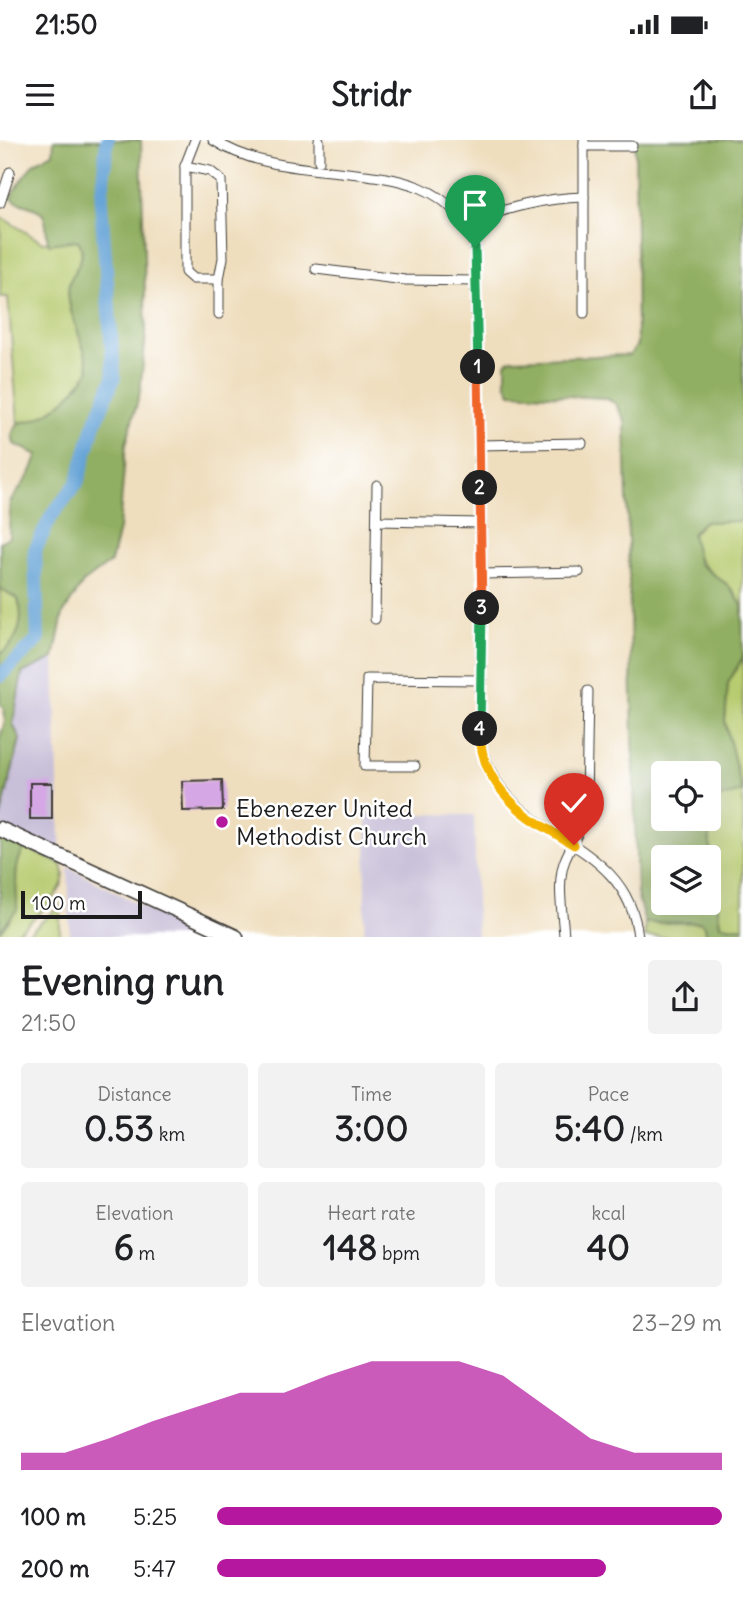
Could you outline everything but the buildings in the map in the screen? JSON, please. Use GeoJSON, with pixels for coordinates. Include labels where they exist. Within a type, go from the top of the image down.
{"type":"FeatureCollection","features":[{"type":"Feature","properties":{"kind":"main road"},"geometry":{"type":"LineString","coordinates":[[0,829],[236,937]]}},
{"type":"Feature","properties":{"kind":"street"},"geometry":{"type":"LineString","coordinates":[[195,140],[185,166],[186,276],[193,279],[219,279]]}},
{"type":"Feature","properties":{"kind":"street"},"geometry":{"type":"LineString","coordinates":[[213,140],[243,156],[359,163]]}},
{"type":"Feature","properties":{"kind":"street"},"geometry":{"type":"LineString","coordinates":[[319,140],[319,161]]}},
{"type":"Feature","properties":{"kind":"street"},"geometry":{"type":"LineString","coordinates":[[584,313],[584,143],[632,146]]}},
{"type":"Feature","properties":{"kind":"street"},"geometry":{"type":"LineString","coordinates":[[185,166],[210,171],[221,180],[223,258],[219,279],[219,314]]}},
{"type":"Feature","properties":{"kind":"street"},"geometry":{"type":"LineString","coordinates":[[0,202],[10,172]]}},
{"type":"Feature","properties":{"kind":"street"},"geometry":{"type":"LineString","coordinates":[[469,222],[517,204],[553,198],[584,197]]}},
{"type":"Feature","properties":{"kind":"street"},"geometry":{"type":"LineString","coordinates":[[458,200],[469,222],[475,247],[482,574],[482,755],[497,786],[537,823],[603,865],[619,882],[630,904],[638,937]]}},
{"type":"Feature","properties":{"kind":"street"},"geometry":{"type":"LineString","coordinates":[[316,270],[405,279],[476,281]]}},
{"type":"Feature","properties":{"kind":"street"},"geometry":{"type":"LineString","coordinates":[[480,445],[582,443]]}},
{"type":"Feature","properties":{"kind":"street"},"geometry":{"type":"LineString","coordinates":[[375,619],[377,485]]}},
{"type":"Feature","properties":{"kind":"street"},"geometry":{"type":"LineString","coordinates":[[377,521],[481,523]]}},
{"type":"Feature","properties":{"kind":"street"},"geometry":{"type":"LineString","coordinates":[[482,574],[579,572]]}},
{"type":"Feature","properties":{"kind":"street"},"geometry":{"type":"LineString","coordinates":[[415,766],[365,766],[367,679],[481,680]]}},
{"type":"Feature","properties":{"kind":"street"},"geometry":{"type":"LineString","coordinates":[[564,937],[562,876],[565,860],[585,819],[588,691]]}},
{"type":"Feature","properties":{"kind":"shaded area"},"geometry":{"type":"Polygon","coordinates":[[[54,658],[61,864],[0,837],[0,819],[19,739],[13,724],[22,673],[54,658]]]}},
{"type":"Feature","properties":{"kind":"shaded area"},"geometry":{"type":"Polygon","coordinates":[[[367,813],[474,815],[477,937],[364,937],[367,813]]]}},
{"type":"Feature","properties":{"kind":"shaded area"},"geometry":{"type":"Polygon","coordinates":[[[68,867],[150,910],[210,937],[70,937],[68,867]]]}},
{"type":"Feature","properties":{"kind":"green space"},"geometry":{"type":"Polygon","coordinates":[[[54,140],[141,140],[146,333],[140,392],[126,444],[119,529],[111,562],[83,583],[63,614],[54,658],[22,673],[13,724],[20,739],[0,819],[0,737],[5,722],[4,709],[0,704],[0,654],[16,636],[21,615],[18,599],[0,588],[0,542],[9,537],[10,502],[30,474],[38,455],[14,444],[12,434],[18,423],[40,417],[59,405],[89,371],[68,294],[82,253],[78,240],[49,244],[43,215],[37,209],[12,198],[13,192],[33,164],[53,153],[54,140]]]}},
{"type":"Feature","properties":{"kind":"green space"},"geometry":{"type":"Polygon","coordinates":[[[635,140],[743,140],[743,521],[703,522],[692,534],[699,564],[728,585],[742,605],[743,657],[728,683],[725,722],[742,792],[721,798],[721,761],[651,761],[651,831],[708,831],[710,845],[651,845],[651,915],[719,915],[720,925],[743,928],[743,937],[707,937],[705,926],[700,922],[645,923],[637,894],[625,420],[615,403],[605,398],[511,393],[506,383],[506,363],[511,359],[630,355],[637,345],[635,140]]]}},
{"type":"Feature","properties":{"kind":"green space"},"geometry":{"type":"Polygon","coordinates":[[[1,217],[42,242],[78,240],[82,253],[71,279],[68,295],[89,371],[67,398],[50,412],[18,423],[8,297],[0,297],[1,217]]]}},
{"type":"Feature","properties":{"kind":"green space"},"geometry":{"type":"Polygon","coordinates":[[[722,519],[743,521],[743,614],[733,591],[707,569],[694,549],[692,534],[703,522],[722,519]]]}},
{"type":"Feature","properties":{"kind":"green space"},"geometry":{"type":"Polygon","coordinates":[[[0,588],[18,599],[21,615],[16,636],[0,654],[0,588]]]}},
{"type":"Feature","properties":{"kind":"green space"},"geometry":{"type":"Polygon","coordinates":[[[743,657],[743,928],[720,926],[721,845],[710,845],[708,831],[721,831],[721,797],[742,791],[725,722],[728,683],[743,657]]]}},
{"type":"Feature","properties":{"kind":"green space"},"geometry":{"type":"Polygon","coordinates":[[[0,837],[25,848],[17,870],[17,910],[0,931],[0,837]]]}},
{"type":"Feature","properties":{"kind":"green space"},"geometry":{"type":"Polygon","coordinates":[[[25,848],[61,864],[64,874],[62,884],[48,905],[29,923],[12,937],[0,937],[0,931],[13,912],[17,869],[25,848]]]}},
{"type":"Feature","properties":{"kind":"green space"},"geometry":{"type":"Polygon","coordinates":[[[60,906],[60,937],[24,937],[60,906]]]}},
{"type":"Feature","properties":{"kind":"green space"},"geometry":{"type":"Polygon","coordinates":[[[700,922],[705,926],[707,937],[645,937],[645,923],[700,922]]]}},
{"type":"Feature","properties":{"kind":"waterway"},"geometry":{"type":"LineString","coordinates":[[0,676],[38,640],[35,550],[52,515],[77,483],[94,426],[114,377],[101,203],[107,140]]}},
{"type":"Feature","properties":{"kind":"place","name":"Ebenezer United Methodist Church"},"geometry":{"type":"Point","coordinates":[222,822]}},
{"type":"Feature","properties":{"kind":"route"},"geometry":{"type":"LineString","coordinates":[[475,247],[482,574],[482,755],[506,798],[537,823],[574,845]]}}]}
